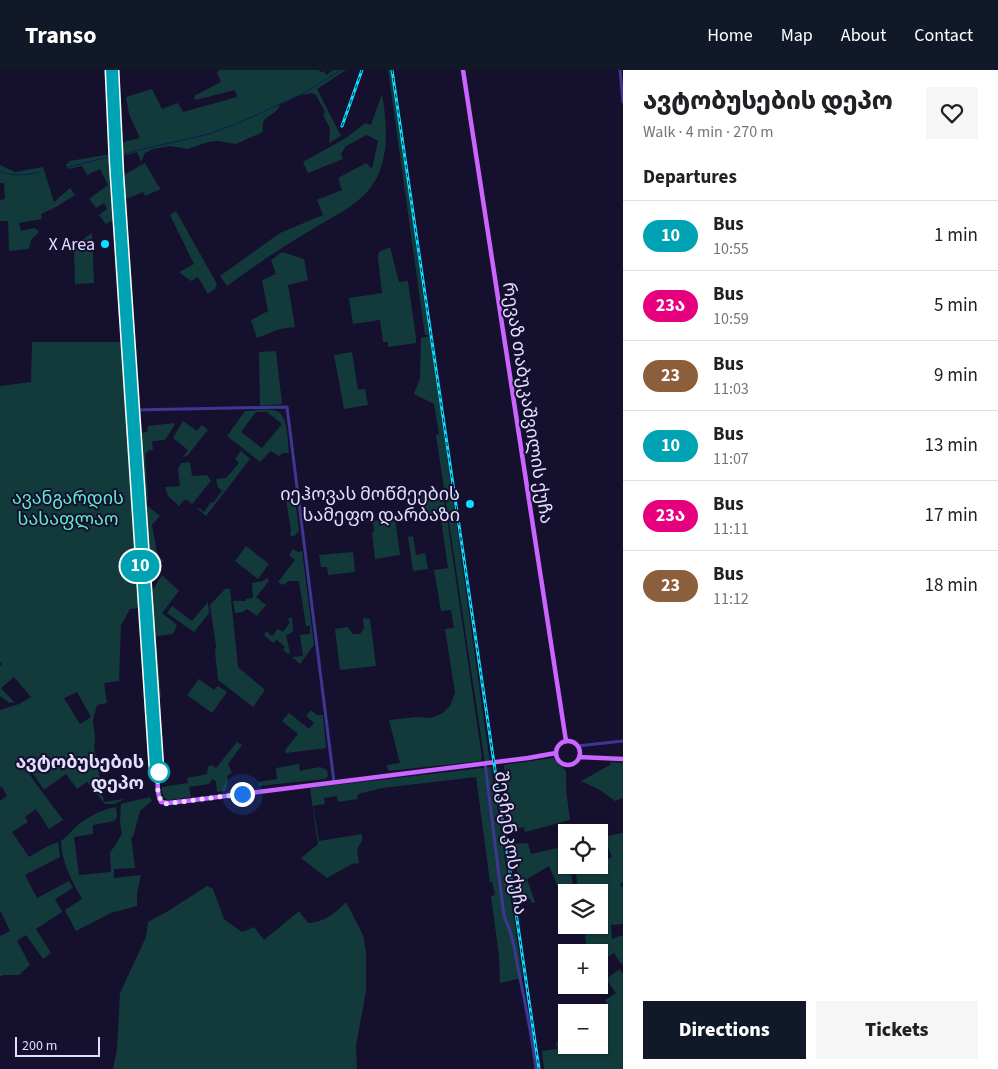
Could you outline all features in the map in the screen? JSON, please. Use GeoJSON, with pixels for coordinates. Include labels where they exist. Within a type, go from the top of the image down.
{"type":"FeatureCollection","features":[{"type":"Feature","properties":{"kind":"main road"},"geometry":{"type":"LineString","coordinates":[[112,70],[132,410],[160,799],[164,804],[556,753]]}},
{"type":"Feature","properties":{"kind":"main road","name":"რევაზ თაბუკაშვილის ქუჩა"},"geometry":{"type":"LineString","coordinates":[[463,70],[566,741]]}},
{"type":"Feature","properties":{"kind":"main road"},"geometry":{"type":"LineString","coordinates":[[579,757],[580,753],[577,746],[572,742],[566,741],[560,744],[556,753],[558,760],[564,764],[571,764],[579,757],[623,759]]}},
{"type":"Feature","properties":{"kind":"street"},"geometry":{"type":"LineString","coordinates":[[620,70],[623,102]]}},
{"type":"Feature","properties":{"kind":"street"},"geometry":{"type":"LineString","coordinates":[[132,410],[287,407],[334,782]]}},
{"type":"Feature","properties":{"kind":"street"},"geometry":{"type":"LineString","coordinates":[[577,746],[623,740]]}},
{"type":"Feature","properties":{"kind":"street","name":"შევჩენკოს ქუჩა"},"geometry":{"type":"LineString","coordinates":[[485,763],[504,916],[510,927],[536,1069]]}},
{"type":"Feature","properties":{"kind":"green space"},"geometry":{"type":"Polygon","coordinates":[[[219,70],[319,70],[320,72],[324,71],[326,75],[333,70],[346,70],[317,89],[341,136],[329,143],[330,128],[323,115],[325,112],[316,95],[312,93],[300,95],[280,105],[265,119],[263,132],[236,144],[218,141],[208,142],[188,149],[170,146],[153,149],[145,153],[141,162],[137,152],[121,156],[119,143],[140,138],[129,114],[126,97],[152,89],[162,109],[178,103],[183,112],[237,97],[235,90],[195,100],[194,96],[221,82],[217,73],[219,70]]]}},
{"type":"Feature","properties":{"kind":"green space"},"geometry":{"type":"Polygon","coordinates":[[[388,70],[391,70],[429,335],[425,335],[388,70]]]}},
{"type":"Feature","properties":{"kind":"green space"},"geometry":{"type":"Polygon","coordinates":[[[382,94],[386,135],[385,149],[378,176],[371,188],[348,208],[286,245],[227,286],[220,276],[280,233],[323,215],[317,200],[342,190],[338,178],[366,163],[372,169],[378,141],[367,135],[346,146],[341,154],[343,159],[308,173],[303,162],[346,138],[365,123],[371,125],[382,94]]]}},
{"type":"Feature","properties":{"kind":"green space"},"geometry":{"type":"Polygon","coordinates":[[[111,154],[115,219],[106,224],[99,215],[107,209],[104,203],[96,208],[89,199],[108,185],[100,169],[87,175],[82,166],[68,169],[66,165],[70,161],[111,154]]]}},
{"type":"Feature","properties":{"kind":"green space"},"geometry":{"type":"Polygon","coordinates":[[[145,163],[161,189],[145,196],[143,192],[124,200],[122,176],[145,163]]]}},
{"type":"Feature","properties":{"kind":"green space"},"geometry":{"type":"Polygon","coordinates":[[[0,165],[15,172],[43,167],[54,202],[70,188],[75,195],[41,214],[42,219],[19,223],[21,231],[35,228],[39,232],[31,240],[29,249],[9,251],[8,221],[0,221],[0,200],[5,199],[4,183],[0,183],[0,165]]]}},
{"type":"Feature","properties":{"kind":"green space"},"geometry":{"type":"Polygon","coordinates":[[[176,211],[217,284],[215,289],[208,294],[198,277],[191,281],[179,272],[194,264],[170,215],[176,211]]]}},
{"type":"Feature","properties":{"kind":"green space"},"geometry":{"type":"Polygon","coordinates":[[[92,233],[94,283],[75,284],[74,245],[92,233]]]}},
{"type":"Feature","properties":{"kind":"green space"},"geometry":{"type":"Polygon","coordinates":[[[390,247],[399,282],[408,281],[416,343],[388,347],[388,342],[383,342],[380,320],[353,324],[349,298],[382,293],[378,257],[379,252],[390,247]]]}},
{"type":"Feature","properties":{"kind":"green space"},"geometry":{"type":"Polygon","coordinates":[[[282,252],[304,259],[308,280],[288,285],[295,327],[280,329],[257,338],[251,320],[268,311],[262,280],[276,274],[271,260],[282,252]]]}},
{"type":"Feature","properties":{"kind":"green space"},"geometry":{"type":"Polygon","coordinates":[[[430,336],[490,763],[485,763],[436,435],[439,434],[434,404],[414,394],[420,378],[421,338],[430,336]]]}},
{"type":"Feature","properties":{"kind":"green space","name":"ავანგარდის სასაფლაო"},"geometry":{"type":"Polygon","coordinates":[[[32,342],[123,342],[136,520],[134,530],[137,546],[141,608],[130,609],[121,625],[119,681],[104,683],[107,703],[97,705],[93,720],[94,747],[104,802],[124,799],[115,804],[105,804],[87,782],[77,789],[66,774],[44,790],[21,756],[19,757],[63,820],[49,829],[36,809],[25,817],[28,822],[12,832],[29,857],[58,842],[60,857],[25,875],[37,898],[69,881],[73,888],[55,899],[62,912],[36,929],[51,953],[43,959],[26,935],[17,941],[30,965],[19,975],[3,975],[0,977],[0,936],[10,931],[0,912],[0,801],[7,796],[2,787],[0,787],[0,710],[19,704],[31,697],[14,677],[1,688],[14,702],[17,702],[9,703],[0,696],[0,666],[2,664],[0,662],[0,386],[31,382],[32,342]],[[77,692],[64,698],[80,724],[91,717],[77,692]]]}},
{"type":"Feature","properties":{"kind":"green space"},"geometry":{"type":"Polygon","coordinates":[[[276,351],[282,404],[260,406],[259,352],[276,351]]]}},
{"type":"Feature","properties":{"kind":"green space"},"geometry":{"type":"Polygon","coordinates":[[[352,352],[358,390],[365,389],[368,405],[344,409],[334,355],[352,352]]]}},
{"type":"Feature","properties":{"kind":"green space"},"geometry":{"type":"Polygon","coordinates":[[[274,410],[281,414],[285,423],[289,453],[283,453],[279,456],[271,451],[260,462],[227,436],[245,411],[274,410]],[[256,412],[241,432],[262,448],[282,424],[267,412],[256,412]]]}},
{"type":"Feature","properties":{"kind":"green space"},"geometry":{"type":"Polygon","coordinates":[[[183,421],[197,431],[202,425],[208,430],[187,456],[183,457],[188,450],[173,438],[183,421]]]}},
{"type":"Feature","properties":{"kind":"green space"},"geometry":{"type":"Polygon","coordinates":[[[174,423],[165,440],[152,441],[153,450],[149,450],[145,454],[148,500],[144,499],[141,433],[147,432],[148,426],[174,423]]]}},
{"type":"Feature","properties":{"kind":"green space"},"geometry":{"type":"Polygon","coordinates":[[[241,451],[250,459],[206,516],[198,509],[204,512],[222,491],[218,487],[216,479],[226,478],[239,463],[235,459],[241,451]]]}},
{"type":"Feature","properties":{"kind":"green space"},"geometry":{"type":"Polygon","coordinates":[[[190,462],[192,476],[207,475],[211,481],[192,504],[184,500],[179,506],[168,496],[165,487],[180,486],[178,469],[181,463],[190,462]]]}},
{"type":"Feature","properties":{"kind":"green space"},"geometry":{"type":"Polygon","coordinates":[[[443,491],[445,508],[435,516],[422,519],[419,494],[443,491]]]}},
{"type":"Feature","properties":{"kind":"green space"},"geometry":{"type":"Polygon","coordinates":[[[295,498],[299,531],[293,537],[290,535],[291,530],[286,500],[295,498]]]}},
{"type":"Feature","properties":{"kind":"green space"},"geometry":{"type":"Polygon","coordinates":[[[145,504],[160,516],[152,525],[157,553],[163,561],[161,563],[152,555],[147,556],[145,504]]]}},
{"type":"Feature","properties":{"kind":"green space"},"geometry":{"type":"Polygon","coordinates":[[[395,518],[400,555],[375,559],[372,533],[374,532],[373,521],[395,518]]]}},
{"type":"Feature","properties":{"kind":"green space"},"geometry":{"type":"Polygon","coordinates":[[[447,518],[482,758],[480,761],[388,771],[387,765],[400,763],[389,720],[417,717],[431,718],[443,713],[450,706],[455,693],[445,629],[454,628],[451,610],[441,611],[434,570],[448,568],[441,519],[447,518]]]}},
{"type":"Feature","properties":{"kind":"green space"},"geometry":{"type":"Polygon","coordinates":[[[413,536],[416,555],[425,553],[428,569],[413,571],[408,537],[413,536]]]}},
{"type":"Feature","properties":{"kind":"green space"},"geometry":{"type":"Polygon","coordinates":[[[246,546],[269,564],[258,579],[235,561],[246,546]]]}},
{"type":"Feature","properties":{"kind":"green space"},"geometry":{"type":"Polygon","coordinates":[[[293,549],[298,552],[302,551],[314,645],[300,664],[292,657],[303,656],[300,635],[310,634],[310,626],[306,626],[299,581],[289,581],[283,585],[278,582],[295,560],[289,555],[293,549]]]}},
{"type":"Feature","properties":{"kind":"green space"},"geometry":{"type":"Polygon","coordinates":[[[353,552],[355,572],[328,575],[327,567],[321,567],[319,555],[353,552]]]}},
{"type":"Feature","properties":{"kind":"green space"},"geometry":{"type":"Polygon","coordinates":[[[162,575],[179,591],[162,613],[177,625],[173,634],[156,636],[161,698],[158,699],[149,594],[162,575]]]}},
{"type":"Feature","properties":{"kind":"green space"},"geometry":{"type":"Polygon","coordinates":[[[267,578],[269,581],[256,597],[266,605],[257,616],[247,609],[243,612],[235,613],[233,601],[246,601],[246,599],[253,598],[252,583],[263,581],[267,578]]]}},
{"type":"Feature","properties":{"kind":"green space"},"geometry":{"type":"Polygon","coordinates":[[[225,589],[230,589],[238,667],[265,690],[253,707],[218,680],[216,646],[210,605],[225,589]]]}},
{"type":"Feature","properties":{"kind":"green space"},"geometry":{"type":"Polygon","coordinates":[[[208,602],[209,613],[194,632],[167,613],[172,606],[192,621],[208,602]]]}},
{"type":"Feature","properties":{"kind":"green space"},"geometry":{"type":"Polygon","coordinates":[[[290,617],[292,618],[293,632],[286,635],[290,653],[288,654],[283,650],[285,647],[277,640],[273,643],[264,635],[266,631],[272,636],[278,629],[283,632],[290,622],[288,620],[290,617]]]}},
{"type":"Feature","properties":{"kind":"green space"},"geometry":{"type":"Polygon","coordinates":[[[363,618],[370,619],[376,666],[340,670],[335,629],[348,627],[353,634],[360,634],[364,629],[363,618]]]}},
{"type":"Feature","properties":{"kind":"green space"},"geometry":{"type":"Polygon","coordinates":[[[199,679],[214,690],[218,686],[227,692],[212,713],[187,695],[199,679]]]}},
{"type":"Feature","properties":{"kind":"green space"},"geometry":{"type":"Polygon","coordinates":[[[311,710],[317,715],[323,715],[326,748],[286,753],[285,750],[298,734],[282,721],[289,713],[309,729],[314,723],[306,716],[311,710]]]}},
{"type":"Feature","properties":{"kind":"green space"},"geometry":{"type":"Polygon","coordinates":[[[237,742],[242,745],[228,764],[232,773],[227,776],[228,781],[225,791],[217,792],[216,781],[212,779],[209,784],[189,787],[191,797],[168,800],[163,796],[162,787],[188,783],[187,778],[207,774],[208,767],[211,765],[216,768],[237,742]]]}},
{"type":"Feature","properties":{"kind":"green space"},"geometry":{"type":"Polygon","coordinates":[[[553,758],[566,771],[566,790],[570,820],[525,832],[524,827],[512,829],[504,765],[553,758]]]}},
{"type":"Feature","properties":{"kind":"green space"},"geometry":{"type":"Polygon","coordinates":[[[610,762],[623,763],[623,798],[615,801],[600,790],[581,781],[610,765],[610,762]]]}},
{"type":"Feature","properties":{"kind":"green space"},"geometry":{"type":"Polygon","coordinates":[[[299,764],[300,771],[320,767],[327,770],[328,776],[325,779],[259,786],[258,782],[277,779],[276,768],[299,764]]]}},
{"type":"Feature","properties":{"kind":"green space"},"geometry":{"type":"Polygon","coordinates":[[[491,767],[523,978],[500,983],[499,956],[491,896],[495,895],[492,882],[490,882],[476,777],[382,788],[358,794],[357,799],[338,802],[337,796],[324,798],[325,804],[313,806],[319,841],[362,834],[362,840],[357,850],[359,863],[352,864],[327,878],[301,858],[318,844],[310,788],[491,767]]]}},
{"type":"Feature","properties":{"kind":"green space"},"geometry":{"type":"Polygon","coordinates":[[[150,797],[152,801],[140,811],[133,837],[131,837],[135,868],[114,869],[114,878],[141,875],[137,894],[137,906],[111,913],[76,931],[65,910],[82,899],[65,863],[61,841],[87,818],[101,811],[116,807],[117,817],[114,821],[93,825],[93,834],[74,837],[79,875],[111,872],[110,853],[122,834],[120,823],[121,804],[150,797]]]}},
{"type":"Feature","properties":{"kind":"green space"},"geometry":{"type":"Polygon","coordinates":[[[623,833],[623,882],[620,884],[623,887],[623,924],[611,925],[612,939],[623,935],[623,963],[621,964],[614,953],[608,957],[608,944],[586,944],[585,934],[608,934],[608,884],[577,884],[576,874],[608,874],[608,859],[612,857],[608,847],[608,836],[623,833]]]}},
{"type":"Feature","properties":{"kind":"green space"},"geometry":{"type":"Polygon","coordinates":[[[528,843],[531,854],[558,848],[558,874],[571,874],[573,884],[558,884],[558,887],[549,866],[527,879],[535,902],[532,903],[530,899],[521,900],[514,844],[528,843]]]}},
{"type":"Feature","properties":{"kind":"green space"},"geometry":{"type":"Polygon","coordinates":[[[207,886],[213,889],[224,919],[242,932],[254,927],[264,940],[299,911],[308,923],[320,921],[330,916],[346,902],[363,935],[366,951],[366,991],[356,1046],[357,1069],[113,1069],[117,1049],[120,993],[146,937],[148,922],[207,886]]]}},
{"type":"Feature","properties":{"kind":"green space"},"geometry":{"type":"Polygon","coordinates":[[[620,969],[623,975],[623,1069],[544,1069],[542,1051],[557,1049],[556,1042],[558,1041],[558,1054],[608,1054],[608,1004],[605,1000],[616,993],[608,982],[608,978],[620,969]]]}},
{"type":"Feature","properties":{"kind":"waterway"},"geometry":{"type":"LineString","coordinates":[[122,154],[209,134],[241,122],[304,93],[341,70]]}},
{"type":"Feature","properties":{"kind":"waterway"},"geometry":{"type":"LineString","coordinates":[[69,167],[109,157]]}},
{"type":"Feature","properties":{"kind":"waterway"},"geometry":{"type":"LineString","coordinates":[[0,171],[20,175],[41,172]]}},
{"type":"Feature","properties":{"kind":"waterway"},"geometry":{"type":"LineString","coordinates":[[0,1059],[8,1069]]}},
{"type":"Feature","properties":{"kind":"railway"},"geometry":{"type":"LineString","coordinates":[[342,126],[362,70]]}},
{"type":"Feature","properties":{"kind":"railway"},"geometry":{"type":"LineString","coordinates":[[392,70],[539,1069]]}},
{"type":"Feature","properties":{"kind":"bus line","name":"10"},"geometry":{"type":"LineString","coordinates":[[110,70],[140,572],[154,772],[158,778],[159,769],[142,499],[119,176],[114,70]]}},
{"type":"Feature","properties":{"kind":"place","name":"X Area"},"geometry":{"type":"Point","coordinates":[105,244]}},
{"type":"Feature","properties":{"kind":"place","name":"იეჰოვას მოწმეების სამეფო დარბაზი"},"geometry":{"type":"Point","coordinates":[470,504]}},
{"type":"Feature","properties":{"kind":"place","name":"ავტობუსების დეპო"},"geometry":{"type":"Point","coordinates":[159,772]}},
{"type":"Feature","properties":{"kind":"route"},"geometry":{"type":"LineString","coordinates":[[159,772],[159,795],[161,802],[164,804],[242,794]]}}]}
